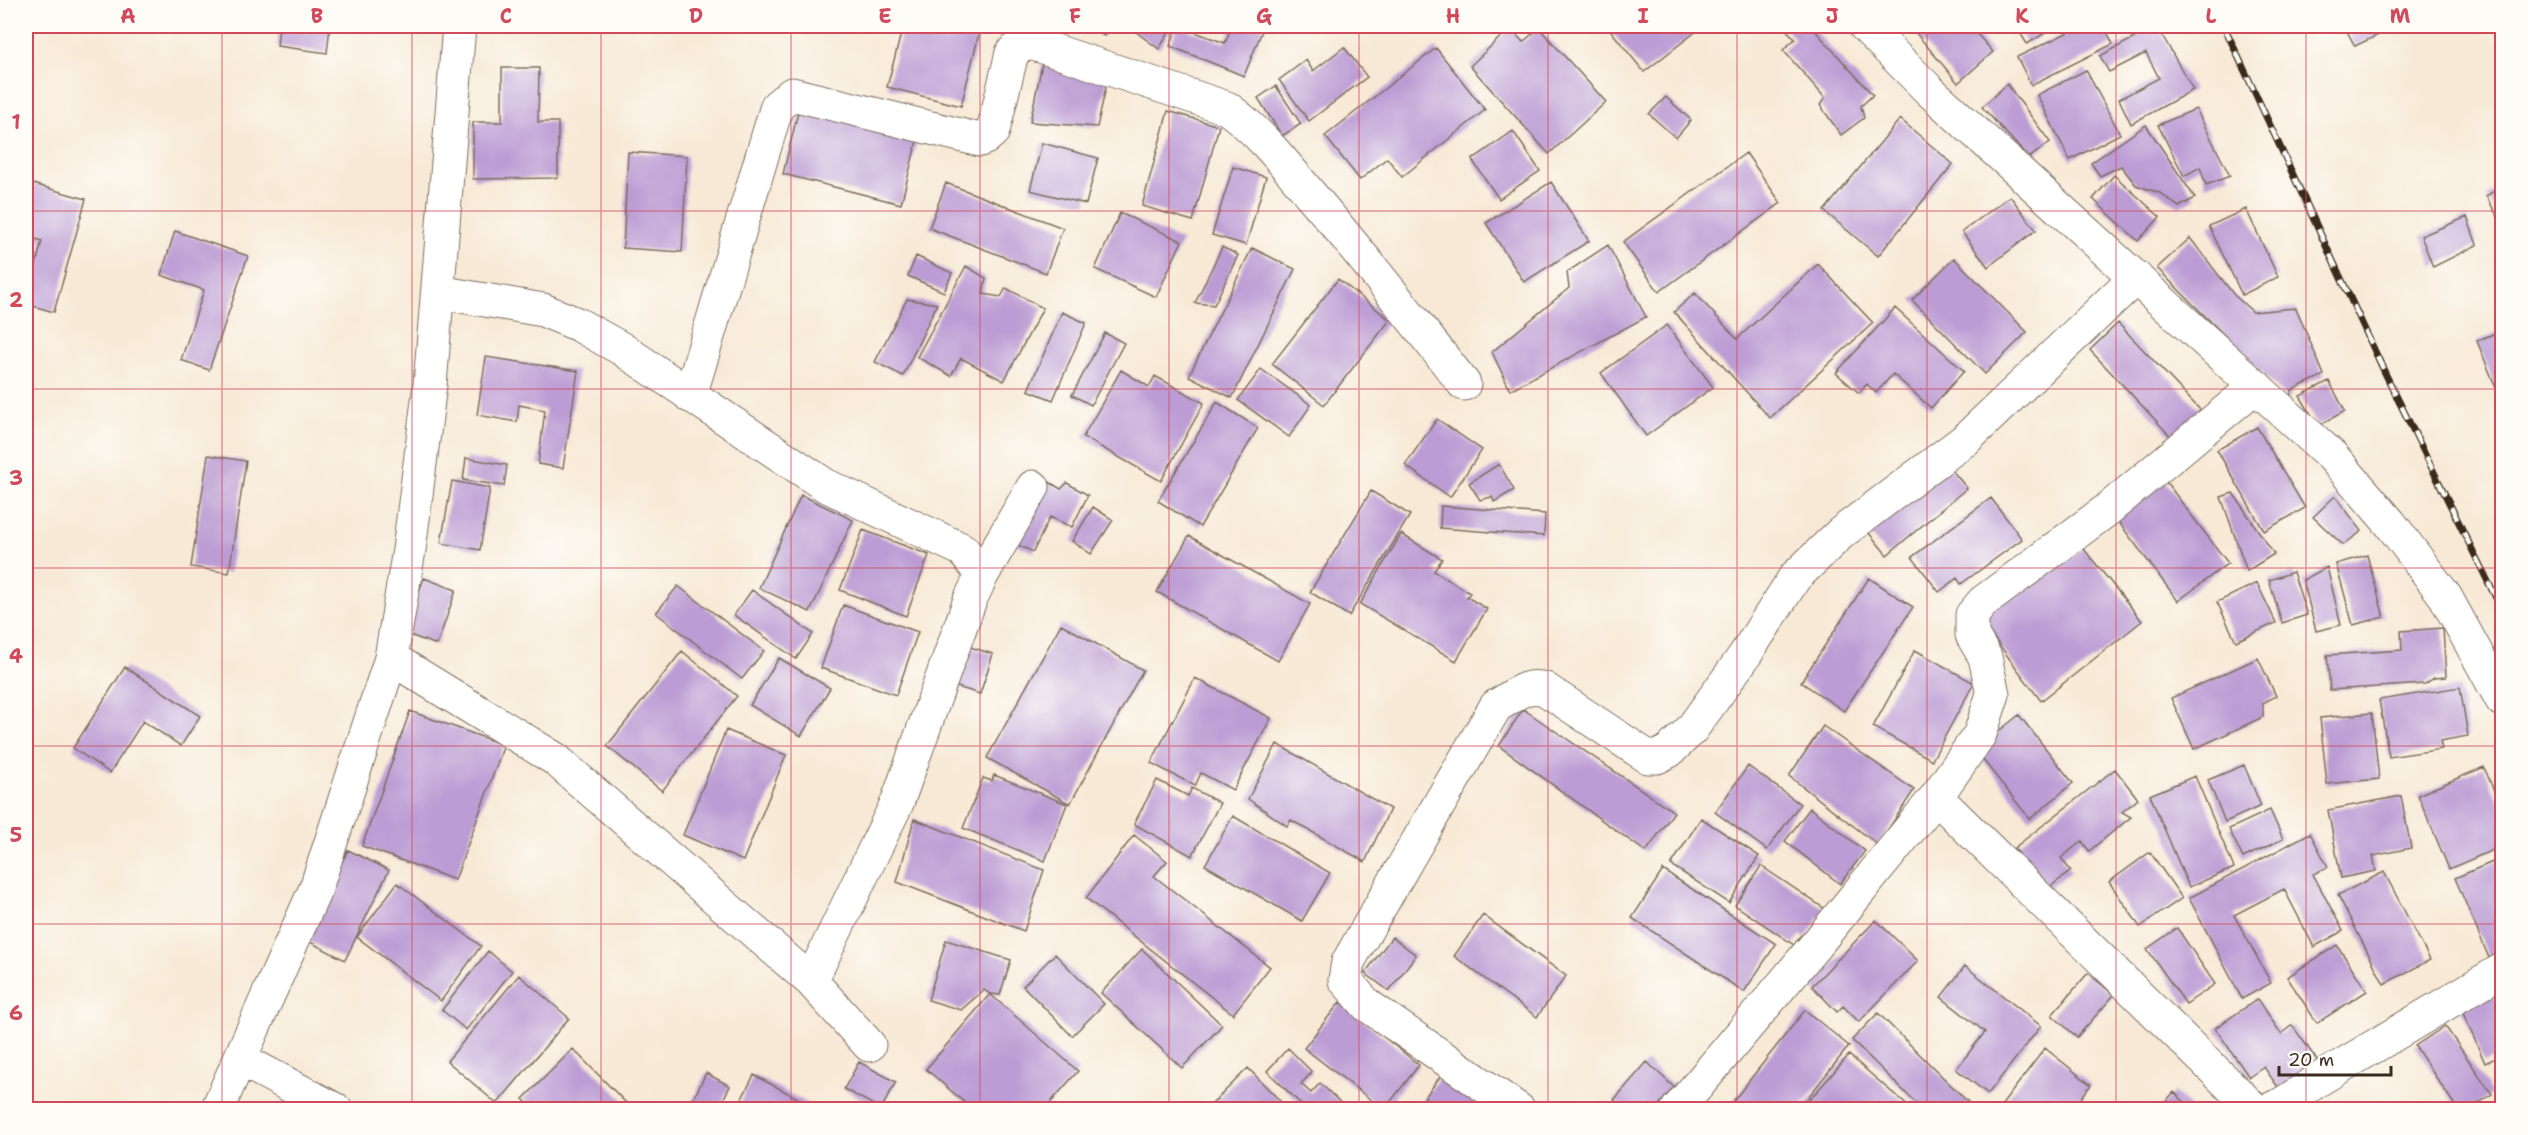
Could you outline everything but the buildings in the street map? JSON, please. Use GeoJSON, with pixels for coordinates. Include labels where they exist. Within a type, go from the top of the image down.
{"type":"FeatureCollection","features":[{"type":"Feature","properties":{"kind":"street"},"geometry":{"type":"LineString","coordinates":[[217,1110],[316,888],[391,657],[410,550],[430,385],[459,26]]}},
{"type":"Feature","properties":{"kind":"street"},"geometry":{"type":"LineString","coordinates":[[1865,26],[1930,91],[2331,456],[2390,523],[2445,596],[2502,700]]}},
{"type":"Feature","properties":{"kind":"street"},"geometry":{"type":"LineString","coordinates":[[690,396],[777,106],[782,99],[792,94],[980,140],[993,131],[1012,53],[1018,47],[1031,43],[1227,108],[1240,118],[1283,162],[1331,218],[1464,384]]}},
{"type":"Feature","properties":{"kind":"street"},"geometry":{"type":"LineString","coordinates":[[1519,1110],[1367,1005],[1345,980],[1348,962],[1496,706],[1508,700],[1518,690],[1535,686],[1545,689],[1648,757],[1657,757],[1669,751],[1691,730],[1795,577],[1841,533],[1965,440],[2136,277]]}},
{"type":"Feature","properties":{"kind":"street"},"geometry":{"type":"LineString","coordinates":[[438,292],[543,310],[579,325],[622,349],[825,485],[963,550],[982,575]]}},
{"type":"Feature","properties":{"kind":"street"},"geometry":{"type":"LineString","coordinates":[[1677,1110],[1819,941],[1936,796],[1980,734],[1993,694],[1984,657],[1972,635],[1972,615],[1983,602],[2107,510],[2256,386]]}},
{"type":"Feature","properties":{"kind":"street"},"geometry":{"type":"LineString","coordinates":[[811,981],[897,803],[970,600],[1033,487]]}},
{"type":"Feature","properties":{"kind":"street"},"geometry":{"type":"LineString","coordinates":[[391,657],[555,759],[811,981],[869,1045]]}},
{"type":"Feature","properties":{"kind":"street"},"geometry":{"type":"LineString","coordinates":[[1936,796],[2255,1110]]}},
{"type":"Feature","properties":{"kind":"street"},"geometry":{"type":"LineString","coordinates":[[2269,1110],[2502,970]]}},
{"type":"Feature","properties":{"kind":"street"},"geometry":{"type":"LineString","coordinates":[[240,1059],[336,1110]]}},
{"type":"Feature","properties":{"kind":"railway"},"geometry":{"type":"LineString","coordinates":[[2224,26],[2385,373],[2502,610]]}}]}
